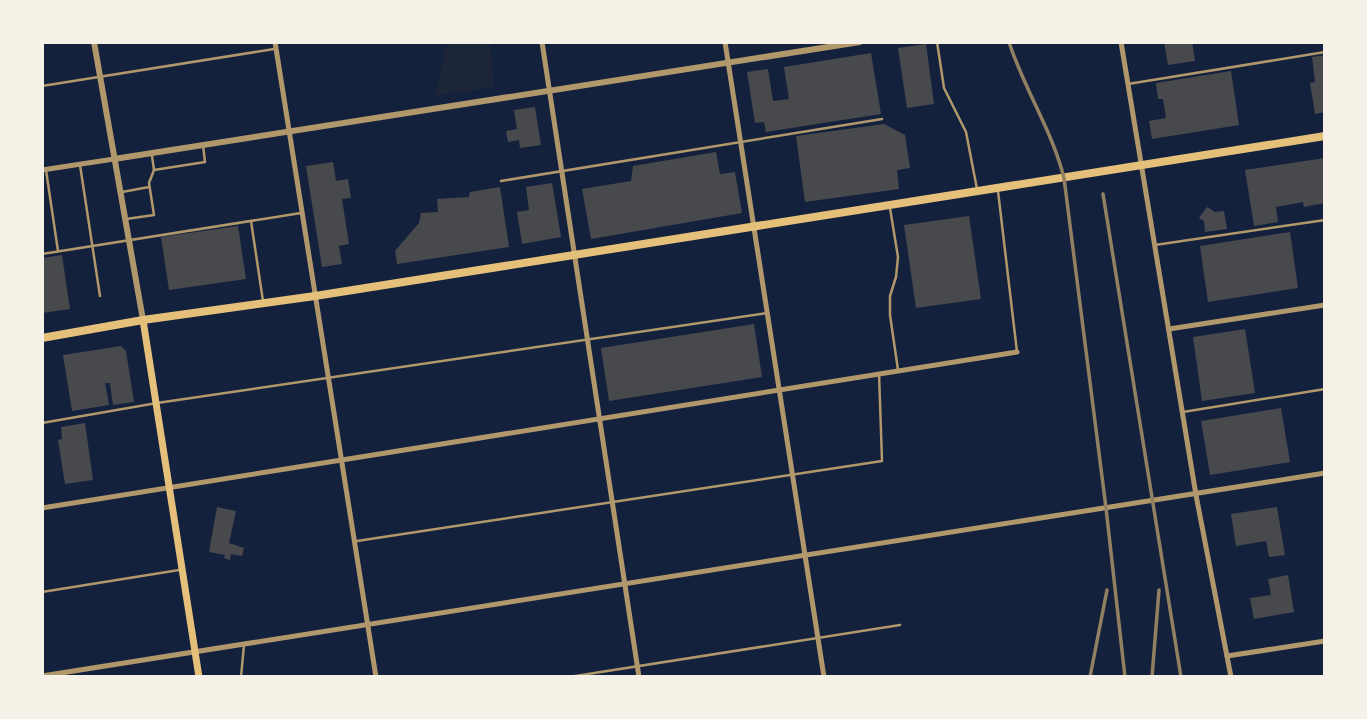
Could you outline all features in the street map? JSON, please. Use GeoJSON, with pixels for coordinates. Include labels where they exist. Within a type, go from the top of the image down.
{"type":"FeatureCollection","features":[{"type":"Feature","properties":{"kind":"main road"},"geometry":{"type":"LineString","coordinates":[[42,338],[1325,136]]}},
{"type":"Feature","properties":{"kind":"main road"},"geometry":{"type":"LineString","coordinates":[[144,320],[199,677]]}},
{"type":"Feature","properties":{"kind":"street"},"geometry":{"type":"LineString","coordinates":[[94,42],[144,320]]}},
{"type":"Feature","properties":{"kind":"street"},"geometry":{"type":"LineString","coordinates":[[542,42],[639,677]]}},
{"type":"Feature","properties":{"kind":"street"},"geometry":{"type":"LineString","coordinates":[[725,42],[824,677]]}},
{"type":"Feature","properties":{"kind":"street"},"geometry":{"type":"LineString","coordinates":[[44,170],[860,42]]}},
{"type":"Feature","properties":{"kind":"street"},"geometry":{"type":"LineString","coordinates":[[1122,42],[1196,495],[1231,677]]}},
{"type":"Feature","properties":{"kind":"street"},"geometry":{"type":"LineString","coordinates":[[275,45],[376,677]]}},
{"type":"Feature","properties":{"kind":"street"},"geometry":{"type":"LineString","coordinates":[[1169,329],[1325,305]]}},
{"type":"Feature","properties":{"kind":"street"},"geometry":{"type":"LineString","coordinates":[[42,508],[1017,352]]}},
{"type":"Feature","properties":{"kind":"street"},"geometry":{"type":"LineString","coordinates":[[42,676],[1325,473]]}},
{"type":"Feature","properties":{"kind":"street"},"geometry":{"type":"LineString","coordinates":[[1227,656],[1325,641]]}},
{"type":"Feature","properties":{"kind":"lane"},"geometry":{"type":"LineString","coordinates":[[937,42],[944,88],[966,132],[978,191]]}},
{"type":"Feature","properties":{"kind":"lane"},"geometry":{"type":"LineString","coordinates":[[42,86],[275,45]]}},
{"type":"Feature","properties":{"kind":"lane"},"geometry":{"type":"LineString","coordinates":[[1128,84],[1325,52]]}},
{"type":"Feature","properties":{"kind":"lane"},"geometry":{"type":"LineString","coordinates":[[501,181],[881,119]]}},
{"type":"Feature","properties":{"kind":"lane"},"geometry":{"type":"LineString","coordinates":[[154,170],[205,162],[203,145]]}},
{"type":"Feature","properties":{"kind":"lane"},"geometry":{"type":"LineString","coordinates":[[125,220],[154,215],[149,187],[154,170],[151,153]]}},
{"type":"Feature","properties":{"kind":"lane"},"geometry":{"type":"LineString","coordinates":[[80,165],[100,296]]}},
{"type":"Feature","properties":{"kind":"lane"},"geometry":{"type":"LineString","coordinates":[[44,170],[58,251]]}},
{"type":"Feature","properties":{"kind":"lane"},"geometry":{"type":"LineString","coordinates":[[120,192],[149,187]]}},
{"type":"Feature","properties":{"kind":"lane"},"geometry":{"type":"LineString","coordinates":[[998,188],[1017,352]]}},
{"type":"Feature","properties":{"kind":"lane"},"geometry":{"type":"LineString","coordinates":[[890,205],[898,257],[890,296],[898,370]]}},
{"type":"Feature","properties":{"kind":"lane"},"geometry":{"type":"LineString","coordinates":[[42,254],[301,213]]}},
{"type":"Feature","properties":{"kind":"lane"},"geometry":{"type":"LineString","coordinates":[[1154,246],[1325,220]]}},
{"type":"Feature","properties":{"kind":"lane"},"geometry":{"type":"LineString","coordinates":[[251,221],[263,303]]}},
{"type":"Feature","properties":{"kind":"lane"},"geometry":{"type":"LineString","coordinates":[[42,423],[157,403],[767,313]]}},
{"type":"Feature","properties":{"kind":"lane"},"geometry":{"type":"LineString","coordinates":[[354,542],[882,461],[879,373]]}},
{"type":"Feature","properties":{"kind":"lane"},"geometry":{"type":"LineString","coordinates":[[1182,412],[1325,389]]}},
{"type":"Feature","properties":{"kind":"lane"},"geometry":{"type":"LineString","coordinates":[[42,592],[183,570]]}},
{"type":"Feature","properties":{"kind":"lane"},"geometry":{"type":"LineString","coordinates":[[569,677],[900,625]]}},
{"type":"Feature","properties":{"kind":"lane"},"geometry":{"type":"LineString","coordinates":[[241,677],[244,645]]}},
{"type":"Feature","properties":{"kind":"shaded area"},"geometry":{"type":"Polygon","coordinates":[[[447,42],[490,42],[494,87],[435,96],[447,42]]]}},
{"type":"Feature","properties":{"kind":"building"},"geometry":{"type":"Polygon","coordinates":[[[1164,42],[1192,42],[1195,61],[1168,65],[1164,42]]]}},
{"type":"Feature","properties":{"kind":"building"},"geometry":{"type":"Polygon","coordinates":[[[926,44],[934,104],[907,108],[898,48],[926,44]]]}},
{"type":"Feature","properties":{"kind":"building"},"geometry":{"type":"Polygon","coordinates":[[[871,53],[881,114],[766,132],[764,122],[755,123],[747,72],[768,69],[773,101],[789,99],[784,67],[871,53]]]}},
{"type":"Feature","properties":{"kind":"building"},"geometry":{"type":"Polygon","coordinates":[[[1325,55],[1325,112],[1315,114],[1310,83],[1315,82],[1312,57],[1325,55]]]}},
{"type":"Feature","properties":{"kind":"building"},"geometry":{"type":"Polygon","coordinates":[[[1231,71],[1239,125],[1152,139],[1149,121],[1166,118],[1163,99],[1158,99],[1156,83],[1231,71]]]}},
{"type":"Feature","properties":{"kind":"building"},"geometry":{"type":"Polygon","coordinates":[[[535,107],[541,145],[520,148],[519,140],[508,142],[506,131],[517,129],[514,110],[535,107]]]}},
{"type":"Feature","properties":{"kind":"building"},"geometry":{"type":"Polygon","coordinates":[[[884,124],[905,135],[910,168],[897,170],[899,189],[805,202],[796,136],[884,124]]]}},
{"type":"Feature","properties":{"kind":"building"},"geometry":{"type":"Polygon","coordinates":[[[716,152],[720,174],[735,172],[742,213],[591,239],[582,189],[631,181],[633,166],[716,152]]]}},
{"type":"Feature","properties":{"kind":"building"},"geometry":{"type":"Polygon","coordinates":[[[1325,158],[1325,203],[1304,207],[1303,202],[1276,207],[1278,222],[1254,226],[1245,170],[1325,158]]]}},
{"type":"Feature","properties":{"kind":"building"},"geometry":{"type":"Polygon","coordinates":[[[333,162],[336,181],[348,179],[351,198],[342,199],[349,244],[339,246],[342,264],[322,267],[306,166],[333,162]]]}},
{"type":"Feature","properties":{"kind":"building"},"geometry":{"type":"Polygon","coordinates":[[[552,183],[561,237],[522,244],[517,212],[529,210],[526,187],[552,183]]]}},
{"type":"Feature","properties":{"kind":"building"},"geometry":{"type":"Polygon","coordinates":[[[500,187],[509,247],[397,264],[395,251],[419,223],[421,213],[438,212],[437,199],[469,197],[470,192],[500,187]]]}},
{"type":"Feature","properties":{"kind":"building"},"geometry":{"type":"Polygon","coordinates":[[[1207,207],[1215,212],[1224,211],[1227,229],[1205,232],[1204,221],[1199,218],[1207,207]]]}},
{"type":"Feature","properties":{"kind":"building"},"geometry":{"type":"Polygon","coordinates":[[[969,216],[981,299],[916,308],[904,225],[969,216]]]}},
{"type":"Feature","properties":{"kind":"building"},"geometry":{"type":"Polygon","coordinates":[[[238,226],[246,279],[169,290],[161,237],[238,226]]]}},
{"type":"Feature","properties":{"kind":"building"},"geometry":{"type":"Polygon","coordinates":[[[1290,232],[1298,288],[1208,302],[1200,246],[1290,232]]]}},
{"type":"Feature","properties":{"kind":"building"},"geometry":{"type":"Polygon","coordinates":[[[62,255],[70,309],[42,313],[42,258],[62,255]]]}},
{"type":"Feature","properties":{"kind":"building"},"geometry":{"type":"Polygon","coordinates":[[[754,324],[762,377],[609,401],[601,348],[754,324]]]}},
{"type":"Feature","properties":{"kind":"building"},"geometry":{"type":"Polygon","coordinates":[[[1245,329],[1255,393],[1202,401],[1193,337],[1245,329]]]}},
{"type":"Feature","properties":{"kind":"building"},"geometry":{"type":"Polygon","coordinates":[[[121,346],[126,351],[134,402],[113,405],[110,383],[105,383],[109,405],[72,411],[63,355],[121,346]]]}},
{"type":"Feature","properties":{"kind":"building"},"geometry":{"type":"Polygon","coordinates":[[[1281,408],[1290,462],[1210,475],[1201,421],[1281,408]]]}},
{"type":"Feature","properties":{"kind":"building"},"geometry":{"type":"Polygon","coordinates":[[[85,423],[93,480],[65,484],[58,440],[62,439],[61,427],[85,423]]]}},
{"type":"Feature","properties":{"kind":"building"},"geometry":{"type":"Polygon","coordinates":[[[217,507],[236,511],[229,543],[244,548],[242,556],[231,554],[230,560],[224,558],[225,555],[209,552],[217,507]]]}},
{"type":"Feature","properties":{"kind":"building"},"geometry":{"type":"Polygon","coordinates":[[[1277,507],[1285,555],[1269,557],[1266,541],[1236,546],[1231,514],[1277,507]]]}},
{"type":"Feature","properties":{"kind":"building"},"geometry":{"type":"Polygon","coordinates":[[[1288,575],[1294,612],[1254,619],[1250,598],[1271,595],[1268,579],[1288,575]]]}},
{"type":"Feature","properties":{"kind":"railway"},"geometry":{"type":"LineString","coordinates":[[1009,42],[1059,160],[1064,178],[1125,677]]}},
{"type":"Feature","properties":{"kind":"railway"},"geometry":{"type":"LineString","coordinates":[[1103,194],[1181,677]]}},
{"type":"Feature","properties":{"kind":"railway"},"geometry":{"type":"LineString","coordinates":[[1090,677],[1107,590]]}},
{"type":"Feature","properties":{"kind":"railway"},"geometry":{"type":"LineString","coordinates":[[1152,677],[1159,590]]}}]}
